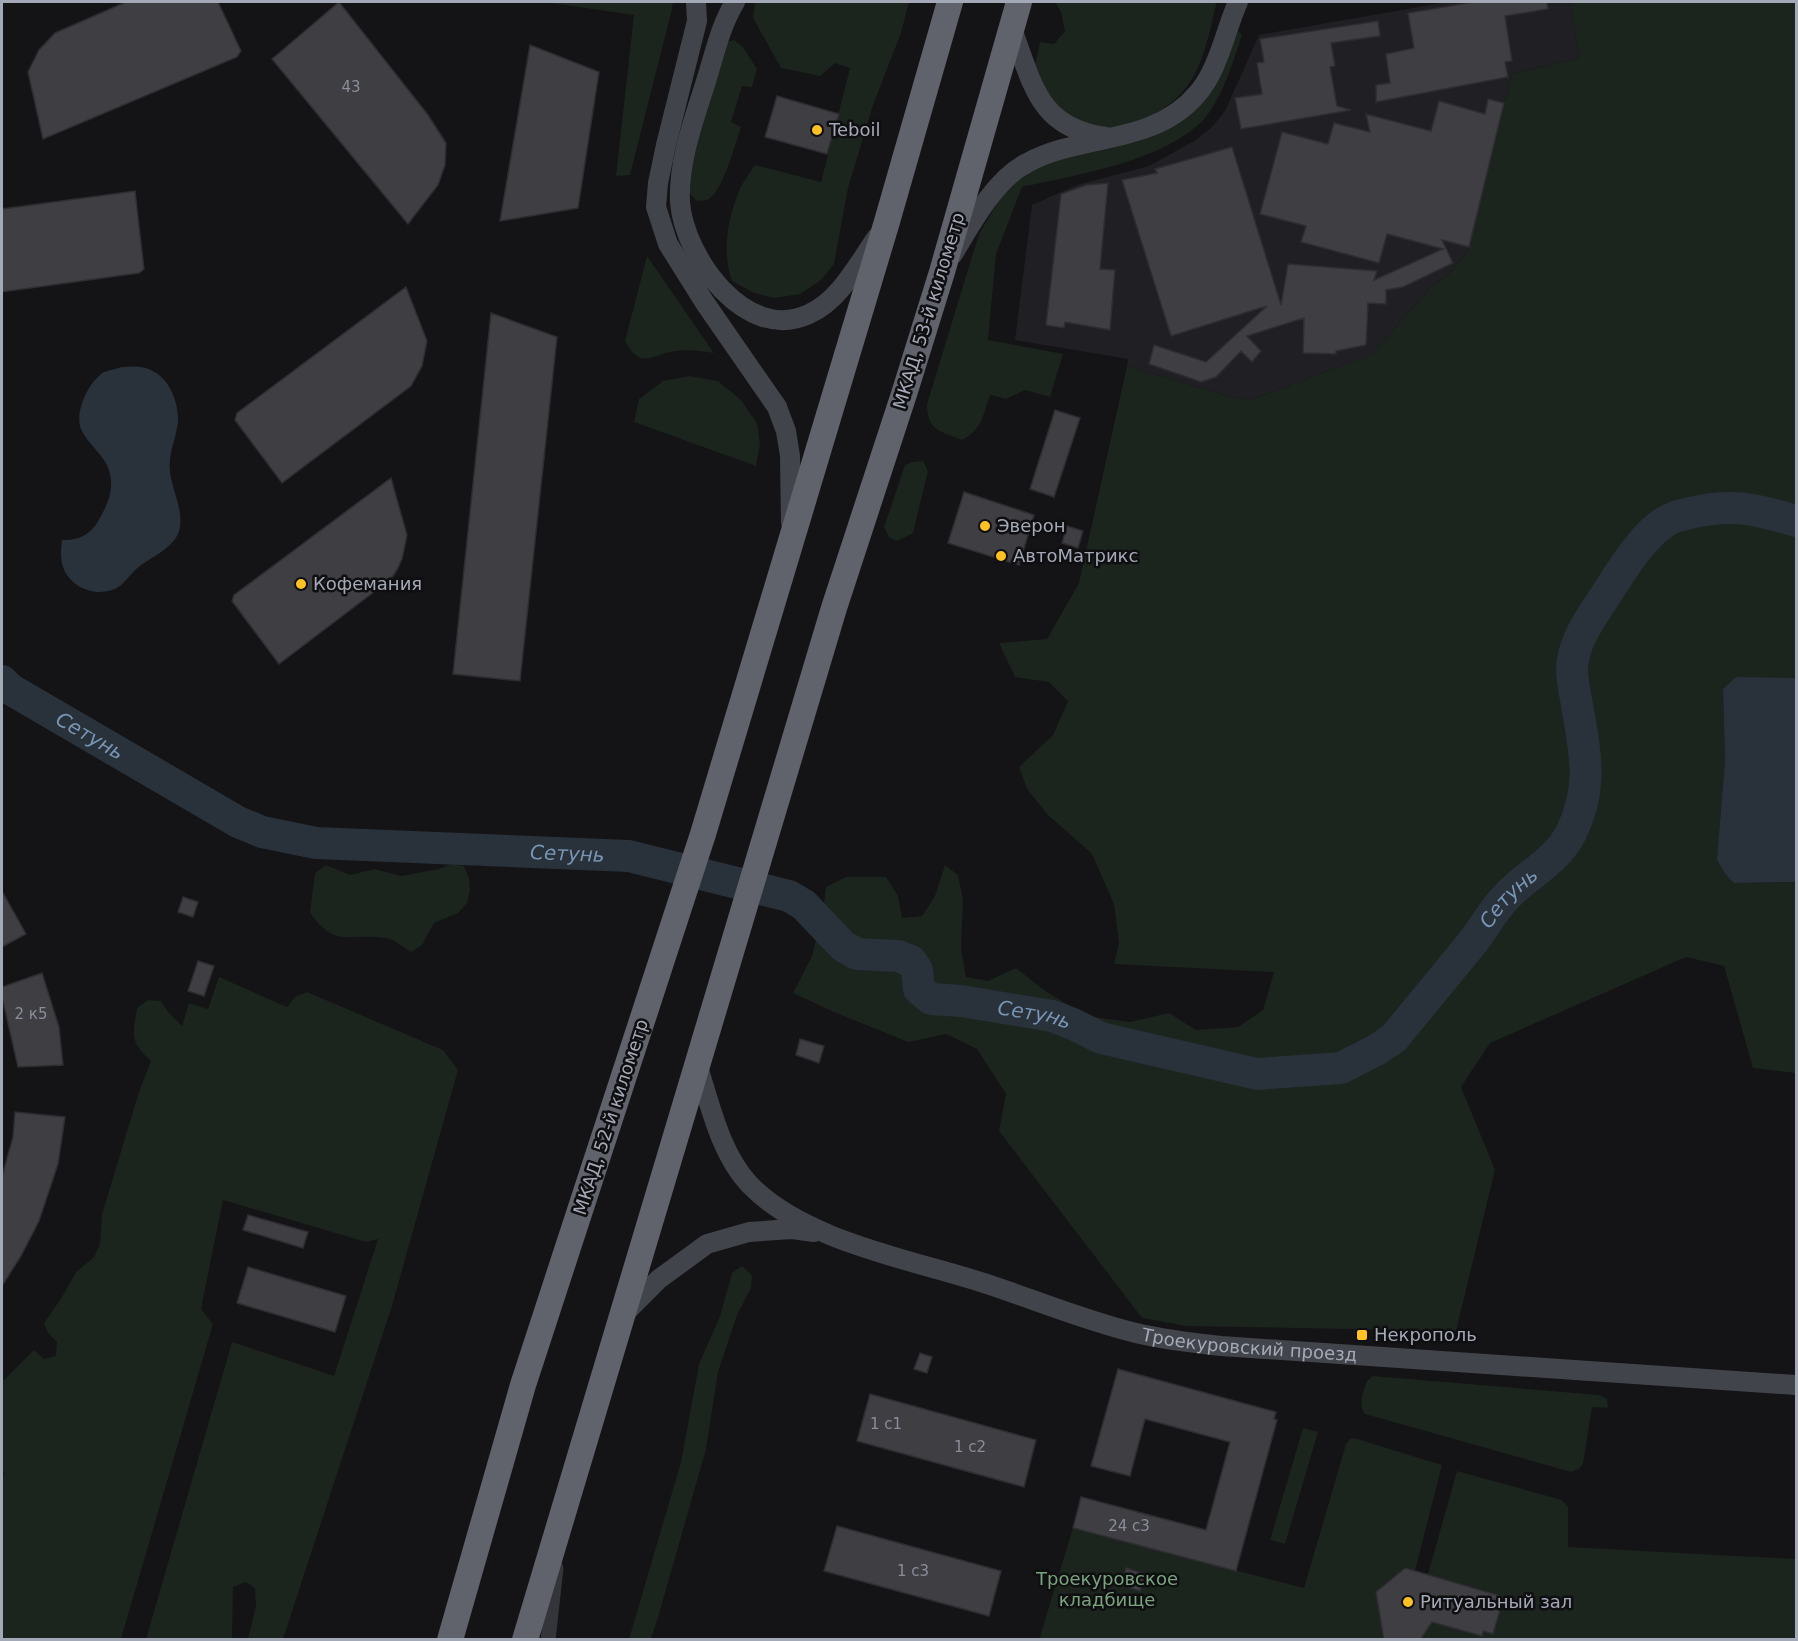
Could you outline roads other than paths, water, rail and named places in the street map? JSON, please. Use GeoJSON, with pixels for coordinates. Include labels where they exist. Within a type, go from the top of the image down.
{"type":"FeatureCollection","features":[{"type":"Feature","properties":{"kind":"highway","name":"МКАД, 53-й километр"},"geometry":{"type":"LineString","coordinates":[[697,1064],[831,618],[942,272],[1019,2]]}},
{"type":"Feature","properties":{"kind":"highway"},"geometry":{"type":"LineString","coordinates":[[791,541],[947,13]]}},
{"type":"Feature","properties":{"kind":"highway","name":"МКАД, 52-й километр"},"geometry":{"type":"LineString","coordinates":[[450,1640],[523,1385],[703,834],[791,541]]}},
{"type":"Feature","properties":{"kind":"highway"},"geometry":{"type":"LineString","coordinates":[[525,1640],[697,1064]]}},
{"type":"Feature","properties":{"kind":"street"},"geometry":{"type":"LineString","coordinates":[[696,2],[697,21],[666,145],[658,183],[656,207],[668,244],[777,407],[786,431],[790,456],[791,541]]}},
{"type":"Feature","properties":{"kind":"street"},"geometry":{"type":"LineString","coordinates":[[735,2],[728,13],[719,38],[691,130],[681,179],[680,202],[683,220],[689,238],[713,280],[731,298],[754,314],[771,319],[790,320],[808,315],[823,306],[841,288],[886,225]]}},
{"type":"Feature","properties":{"kind":"street"},"geometry":{"type":"LineString","coordinates":[[1227,2],[1229,22]]}},
{"type":"Feature","properties":{"kind":"street"},"geometry":{"type":"LineString","coordinates":[[942,272],[991,196],[1009,176],[1025,163],[1043,155],[1136,132],[1161,122],[1189,102],[1198,93],[1216,62],[1238,2]]}},
{"type":"Feature","properties":{"kind":"street"},"geometry":{"type":"LineString","coordinates":[[1012,29],[1043,105],[1057,120],[1076,129],[1092,135],[1112,137]]}},
{"type":"Feature","properties":{"kind":"street","name":"Троекуровский проезд"},"geometry":{"type":"LineString","coordinates":[[697,1064],[716,1125],[733,1162],[748,1183],[766,1199],[793,1217],[825,1234]]}},
{"type":"Feature","properties":{"kind":"street","name":"Троекуровский проезд"},"geometry":{"type":"LineString","coordinates":[[624,1314],[659,1279],[707,1244],[749,1232],[792,1229],[825,1234],[989,1284],[1108,1325],[1173,1341],[1797,1385]]}},
{"type":"Feature","properties":{"kind":"street"},"geometry":{"type":"LineString","coordinates":[[548,1640],[563,1516]]}},
{"type":"Feature","properties":{"kind":"waterway","name":"Сетунь"},"geometry":{"type":"LineString","coordinates":[[2,681],[10,689],[238,822],[262,832],[316,843],[629,856],[789,896],[804,905],[843,946],[857,954],[898,956],[911,961],[917,970],[919,989],[931,999],[961,1001],[1052,1016],[1101,1038],[1257,1074],[1341,1068],[1394,1038],[1472,943],[1502,901],[1550,860],[1571,833],[1583,800],[1586,769],[1573,678],[1573,659],[1579,639],[1589,621],[1648,536],[1668,520],[1680,515],[1719,508],[1768,513],[1796,521]]}},
{"type":"Feature","properties":{"kind":"place","name":"Teboil"},"geometry":{"type":"Point","coordinates":[817,130]}},
{"type":"Feature","properties":{"kind":"place","name":"Эверон"},"geometry":{"type":"Point","coordinates":[985,526]}},
{"type":"Feature","properties":{"kind":"place","name":"АвтоМатрикс"},"geometry":{"type":"Point","coordinates":[1001,556]}},
{"type":"Feature","properties":{"kind":"place","name":"Кофемания"},"geometry":{"type":"Point","coordinates":[301,584]}},
{"type":"Feature","properties":{"kind":"place","name":"Некрополь"},"geometry":{"type":"Point","coordinates":[1362,1335]}},
{"type":"Feature","properties":{"kind":"place","name":"Ритуальный зал"},"geometry":{"type":"Point","coordinates":[1408,1602]}},
{"type":"Feature","properties":{"kind":"park label","name":"Троекуровское кладбище"},"geometry":{"type":"Point","coordinates":[1107,1589]}}]}
